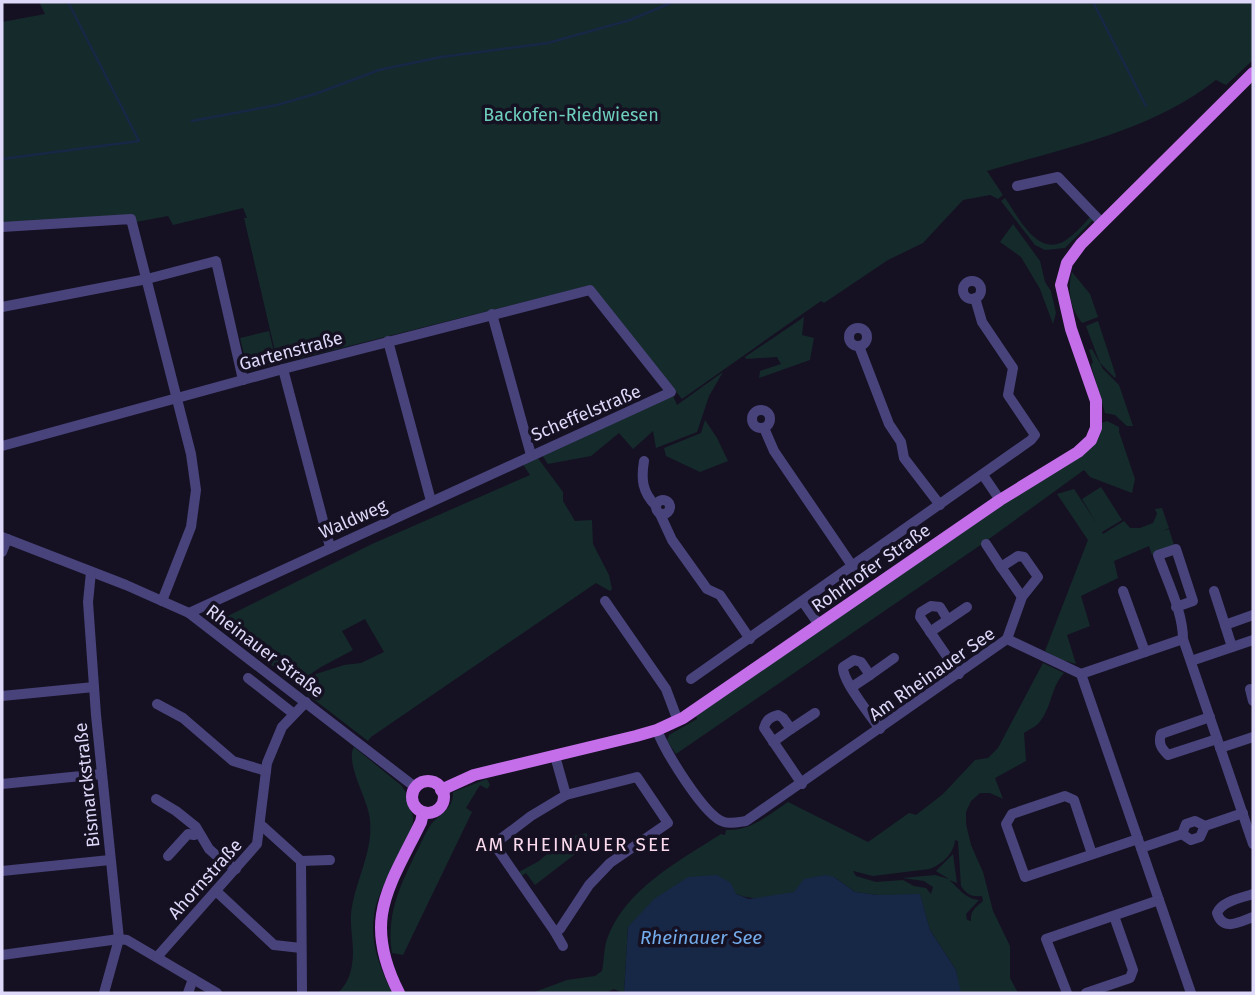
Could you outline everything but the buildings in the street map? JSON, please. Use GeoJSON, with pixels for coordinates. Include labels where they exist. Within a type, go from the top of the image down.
{"type":"FeatureCollection","features":[{"type":"Feature","properties":{"kind":"main road","name":"Rohrhofer Straße"},"geometry":{"type":"LineString","coordinates":[[441,790],[474,775],[657,730],[695,712],[1000,500],[1078,452],[1091,440],[1096,428],[1096,401],[1071,329],[1061,285],[1067,263],[1072,254],[1102,223],[1253,73]]}},
{"type":"Feature","properties":{"kind":"main road"},"geometry":{"type":"LineString","coordinates":[[426,782],[438,785],[443,802],[435,811],[423,813],[414,805],[412,799],[415,787],[426,782]]}},
{"type":"Feature","properties":{"kind":"main road"},"geometry":{"type":"LineString","coordinates":[[399,993],[381,947],[381,915],[393,880],[423,813]]}},
{"type":"Feature","properties":{"kind":"street"},"geometry":{"type":"LineString","coordinates":[[1017,186],[1058,177],[1102,223]]}},
{"type":"Feature","properties":{"kind":"street"},"geometry":{"type":"LineString","coordinates":[[2,227],[131,219],[191,454],[196,491],[191,527],[163,601]]}},
{"type":"Feature","properties":{"kind":"street"},"geometry":{"type":"LineString","coordinates":[[2,307],[147,279],[216,261],[243,380]]}},
{"type":"Feature","properties":{"kind":"street","name":"Gartenstraße"},"geometry":{"type":"LineString","coordinates":[[2,446],[388,341],[590,290],[671,392]]}},
{"type":"Feature","properties":{"kind":"street"},"geometry":{"type":"LineString","coordinates":[[691,679],[983,475],[1035,435],[1008,395],[1013,368],[982,322],[975,298]]}},
{"type":"Feature","properties":{"kind":"street","name":"Scheffelstraße"},"geometry":{"type":"LineString","coordinates":[[492,314],[531,455],[671,392]]}},
{"type":"Feature","properties":{"kind":"street"},"geometry":{"type":"LineString","coordinates":[[388,341],[431,501]]}},
{"type":"Feature","properties":{"kind":"street"},"geometry":{"type":"LineString","coordinates":[[859,346],[889,424],[901,442],[904,458],[940,505]]}},
{"type":"Feature","properties":{"kind":"street"},"geometry":{"type":"LineString","coordinates":[[283,369],[330,547]]}},
{"type":"Feature","properties":{"kind":"street"},"geometry":{"type":"LineString","coordinates":[[764,428],[774,451],[853,567]]}},
{"type":"Feature","properties":{"kind":"street","name":"Waldweg"},"geometry":{"type":"LineString","coordinates":[[189,613],[531,455]]}},
{"type":"Feature","properties":{"kind":"street"},"geometry":{"type":"LineString","coordinates":[[644,461],[641,479],[672,540],[707,589],[720,595],[750,639]]}},
{"type":"Feature","properties":{"kind":"street"},"geometry":{"type":"LineString","coordinates":[[983,475],[1000,500]]}},
{"type":"Feature","properties":{"kind":"street"},"geometry":{"type":"LineString","coordinates":[[2,552],[4,538]]}},
{"type":"Feature","properties":{"kind":"street","name":"Rheinauer Straße"},"geometry":{"type":"LineString","coordinates":[[4,538],[189,613],[415,787]]}},
{"type":"Feature","properties":{"kind":"street"},"geometry":{"type":"LineString","coordinates":[[986,544],[1022,597]]}},
{"type":"Feature","properties":{"kind":"street"},"geometry":{"type":"LineString","coordinates":[[1176,607],[1193,601],[1175,549],[1158,555],[1183,629],[1183,639],[1252,838]]}},
{"type":"Feature","properties":{"kind":"street"},"geometry":{"type":"LineString","coordinates":[[1001,568],[1018,555],[1024,556],[1038,577],[1022,597],[1007,639]]}},
{"type":"Feature","properties":{"kind":"street","name":"Bismarckstraße"},"geometry":{"type":"LineString","coordinates":[[91,572],[88,602],[94,688],[119,939],[104,993]]}},
{"type":"Feature","properties":{"kind":"street"},"geometry":{"type":"LineString","coordinates":[[1123,591],[1145,652]]}},
{"type":"Feature","properties":{"kind":"street"},"geometry":{"type":"LineString","coordinates":[[1214,591],[1233,647]]}},
{"type":"Feature","properties":{"kind":"street"},"geometry":{"type":"LineString","coordinates":[[605,601],[666,689],[678,721]]}},
{"type":"Feature","properties":{"kind":"street"},"geometry":{"type":"LineString","coordinates":[[803,602],[819,625]]}},
{"type":"Feature","properties":{"kind":"street"},"geometry":{"type":"LineString","coordinates":[[948,620],[940,607],[931,606],[925,608],[920,617],[959,674]]}},
{"type":"Feature","properties":{"kind":"street"},"geometry":{"type":"LineString","coordinates":[[930,632],[967,607]]}},
{"type":"Feature","properties":{"kind":"street"},"geometry":{"type":"LineString","coordinates":[[1225,625],[1253,615]]}},
{"type":"Feature","properties":{"kind":"street","name":"Am Rheinauer See"},"geometry":{"type":"LineString","coordinates":[[657,730],[668,754],[705,806],[723,822],[746,821],[1007,639],[1081,674]]}},
{"type":"Feature","properties":{"kind":"street"},"geometry":{"type":"LineString","coordinates":[[1183,639],[1081,674],[1191,993]]}},
{"type":"Feature","properties":{"kind":"street"},"geometry":{"type":"LineString","coordinates":[[1191,661],[1253,640]]}},
{"type":"Feature","properties":{"kind":"street"},"geometry":{"type":"LineString","coordinates":[[852,687],[894,658]]}},
{"type":"Feature","properties":{"kind":"street"},"geometry":{"type":"LineString","coordinates":[[870,675],[861,662],[854,660],[843,667],[843,674],[880,729]]}},
{"type":"Feature","properties":{"kind":"street"},"geometry":{"type":"LineString","coordinates":[[248,678],[293,714]]}},
{"type":"Feature","properties":{"kind":"street"},"geometry":{"type":"LineString","coordinates":[[2,696],[94,688]]}},
{"type":"Feature","properties":{"kind":"street"},"geometry":{"type":"LineString","coordinates":[[1250,690],[1253,701]]}},
{"type":"Feature","properties":{"kind":"street","name":"Ahornstraße"},"geometry":{"type":"LineString","coordinates":[[157,957],[257,844],[267,763],[282,727],[306,702]]}},
{"type":"Feature","properties":{"kind":"street"},"geometry":{"type":"LineString","coordinates":[[157,704],[183,718],[233,761],[266,771]]}},
{"type":"Feature","properties":{"kind":"street"},"geometry":{"type":"LineString","coordinates":[[773,742],[815,713]]}},
{"type":"Feature","properties":{"kind":"street"},"geometry":{"type":"LineString","coordinates":[[791,729],[778,715],[771,716],[765,722],[764,728],[802,784]]}},
{"type":"Feature","properties":{"kind":"street"},"geometry":{"type":"LineString","coordinates":[[1210,717],[1161,734],[1159,740],[1162,748],[1168,755],[1253,737]]}},
{"type":"Feature","properties":{"kind":"street"},"geometry":{"type":"LineString","coordinates":[[555,756],[566,795]]}},
{"type":"Feature","properties":{"kind":"street"},"geometry":{"type":"LineString","coordinates":[[2,785],[101,774]]}},
{"type":"Feature","properties":{"kind":"street"},"geometry":{"type":"LineString","coordinates":[[555,932],[560,929],[589,885],[610,863],[668,823],[638,777],[566,795],[531,816],[494,844],[562,946]]}},
{"type":"Feature","properties":{"kind":"street"},"geometry":{"type":"LineString","coordinates":[[1092,854],[1074,800],[1065,796],[1012,814],[1006,824],[1025,877],[1092,854],[1182,834],[1186,824],[1195,821],[1205,826],[1243,813]]}},
{"type":"Feature","properties":{"kind":"street"},"geometry":{"type":"LineString","coordinates":[[156,800],[191,822],[218,857],[236,869]]}},
{"type":"Feature","properties":{"kind":"street"},"geometry":{"type":"LineString","coordinates":[[188,834],[187,827],[191,822]]}},
{"type":"Feature","properties":{"kind":"street"},"geometry":{"type":"LineString","coordinates":[[260,824],[301,861],[330,860]]}},
{"type":"Feature","properties":{"kind":"street"},"geometry":{"type":"LineString","coordinates":[[188,834],[199,833]]}},
{"type":"Feature","properties":{"kind":"street"},"geometry":{"type":"LineString","coordinates":[[168,856],[188,834]]}},
{"type":"Feature","properties":{"kind":"street"},"geometry":{"type":"LineString","coordinates":[[2,871],[110,860]]}},
{"type":"Feature","properties":{"kind":"street"},"geometry":{"type":"LineString","coordinates":[[301,861],[302,991]]}},
{"type":"Feature","properties":{"kind":"street"},"geometry":{"type":"LineString","coordinates":[[216,891],[274,945],[301,948]]}},
{"type":"Feature","properties":{"kind":"street"},"geometry":{"type":"LineString","coordinates":[[1253,894],[1219,907],[1217,913],[1224,924],[1253,917]]}},
{"type":"Feature","properties":{"kind":"street"},"geometry":{"type":"LineString","coordinates":[[1067,993],[1046,939],[1159,900]]}},
{"type":"Feature","properties":{"kind":"street"},"geometry":{"type":"LineString","coordinates":[[1086,993],[1129,978],[1133,970],[1114,916]]}},
{"type":"Feature","properties":{"kind":"street"},"geometry":{"type":"LineString","coordinates":[[2,955],[127,940],[217,993]]}},
{"type":"Feature","properties":{"kind":"street"},"geometry":{"type":"LineString","coordinates":[[188,993],[193,979]]}},
{"type":"Feature","properties":{"kind":"green space","name":"Backofen-Riedwiesen"},"geometry":{"type":"Polygon","coordinates":[[[39,2],[1253,2],[1253,60],[1226,85],[1216,80],[1191,98],[1136,125],[1076,146],[987,171],[1003,195],[998,199],[990,195],[963,200],[923,243],[888,260],[824,303],[821,301],[682,399],[599,296],[587,286],[278,364],[243,208],[173,225],[168,216],[136,222],[2,224],[2,22],[45,14],[39,2]]]}},
{"type":"Feature","properties":{"kind":"green space"},"geometry":{"type":"Polygon","coordinates":[[[1005,198],[1030,233],[1046,244],[1066,240],[1090,217],[1093,220],[1065,248],[1045,250],[1035,245],[1001,201],[1005,198]]]}},
{"type":"Feature","properties":{"kind":"green space"},"geometry":{"type":"Polygon","coordinates":[[[1013,224],[1040,261],[1056,313],[1053,324],[1040,289],[1021,257],[1000,242],[1013,224]]]}},
{"type":"Feature","properties":{"kind":"green space"},"geometry":{"type":"Polygon","coordinates":[[[1072,272],[1090,294],[1098,317],[1082,323],[1071,299],[1072,272]]]}},
{"type":"Feature","properties":{"kind":"green space"},"geometry":{"type":"Polygon","coordinates":[[[804,317],[802,335],[814,338],[810,360],[759,378],[760,371],[781,364],[777,357],[745,357],[804,317]]]}},
{"type":"Feature","properties":{"kind":"green space"},"geometry":{"type":"Polygon","coordinates":[[[1098,321],[1115,378],[1100,363],[1086,326],[1098,321]]]}},
{"type":"Feature","properties":{"kind":"green space"},"geometry":{"type":"Polygon","coordinates":[[[269,331],[276,361],[274,364],[248,370],[240,338],[269,331]]]}},
{"type":"Feature","properties":{"kind":"green space"},"geometry":{"type":"Polygon","coordinates":[[[1092,349],[1103,369],[1119,385],[1133,426],[1127,426],[1115,415],[1105,413],[1091,365],[1093,362],[1089,350],[1092,349]]]}},
{"type":"Feature","properties":{"kind":"green space"},"geometry":{"type":"Polygon","coordinates":[[[723,372],[709,396],[697,432],[656,448],[653,431],[633,449],[619,433],[591,456],[548,464],[542,455],[673,396],[677,405],[723,372]]]}},
{"type":"Feature","properties":{"kind":"green space"},"geometry":{"type":"Polygon","coordinates":[[[705,420],[728,461],[700,472],[666,456],[664,448],[701,433],[705,420]]]}},
{"type":"Feature","properties":{"kind":"green space"},"geometry":{"type":"Polygon","coordinates":[[[1107,421],[1119,427],[1135,479],[1132,493],[1090,477],[1084,470],[982,544],[676,754],[667,741],[669,735],[697,719],[696,716],[1098,434],[1102,423],[1107,421]]]}},
{"type":"Feature","properties":{"kind":"green space"},"geometry":{"type":"Polygon","coordinates":[[[537,457],[563,492],[563,501],[575,521],[592,520],[593,544],[609,575],[612,589],[610,591],[596,583],[368,741],[299,688],[316,674],[361,663],[384,652],[365,619],[342,631],[353,650],[296,684],[216,622],[372,544],[530,475],[522,463],[537,457]]]}},
{"type":"Feature","properties":{"kind":"green space"},"geometry":{"type":"Polygon","coordinates":[[[1101,487],[1122,520],[1102,532],[1103,534],[1124,521],[1130,528],[1140,528],[1153,523],[1157,514],[1155,509],[1162,508],[1169,528],[1163,531],[1169,529],[1174,545],[1152,555],[1149,546],[1114,561],[1118,578],[1081,596],[1090,626],[1067,635],[1076,664],[1045,651],[1088,540],[1057,494],[1074,489],[1096,522],[1082,499],[1101,487]]]}},
{"type":"Feature","properties":{"kind":"green space"},"geometry":{"type":"Polygon","coordinates":[[[1043,663],[1064,673],[1056,685],[1043,718],[1024,733],[1026,761],[995,778],[1003,799],[990,793],[980,793],[971,801],[966,812],[971,845],[983,872],[993,911],[1010,946],[1010,978],[1018,993],[960,993],[956,970],[930,930],[920,895],[855,892],[834,877],[773,897],[736,894],[628,927],[624,993],[614,989],[605,993],[532,993],[567,980],[595,976],[602,971],[607,939],[626,905],[671,866],[721,834],[725,835],[726,830],[751,825],[788,802],[868,842],[909,813],[916,815],[943,794],[975,760],[988,758],[998,748],[1043,663]],[[955,840],[946,858],[929,869],[873,876],[853,871],[856,876],[876,882],[903,880],[926,888],[931,894],[933,887],[924,881],[902,878],[935,875],[949,879],[936,871],[953,854],[957,883],[949,880],[966,895],[979,900],[966,914],[967,920],[971,921],[976,907],[983,901],[982,896],[970,895],[961,886],[958,841],[955,840]]]}},
{"type":"Feature","properties":{"kind":"green space"},"geometry":{"type":"Polygon","coordinates":[[[354,747],[402,786],[413,816],[411,833],[381,891],[374,916],[375,946],[392,993],[338,993],[348,980],[351,968],[351,915],[370,840],[369,814],[352,761],[354,747]]]}},
{"type":"Feature","properties":{"kind":"green space"},"geometry":{"type":"Polygon","coordinates":[[[487,779],[490,785],[487,789],[480,785],[466,808],[472,812],[403,955],[392,953],[391,927],[395,902],[426,833],[448,808],[453,792],[487,779]]]}},
{"type":"Feature","properties":{"kind":"green space"},"geometry":{"type":"Polygon","coordinates":[[[586,833],[592,841],[535,885],[526,873],[520,877],[517,873],[539,861],[566,838],[586,833]]]}},
{"type":"Feature","properties":{"kind":"water","name":"Rheinauer See"},"geometry":{"type":"Polygon","coordinates":[[[717,875],[731,883],[736,894],[749,899],[794,892],[804,879],[826,875],[834,877],[855,892],[878,895],[920,894],[930,930],[956,970],[961,993],[624,993],[628,927],[654,899],[688,877],[717,875]]]}},
{"type":"Feature","properties":{"kind":"waterway"},"geometry":{"type":"LineString","coordinates":[[2,159],[139,141],[68,2]]}},
{"type":"Feature","properties":{"kind":"waterway"},"geometry":{"type":"LineString","coordinates":[[192,121],[277,105],[379,70],[441,57],[548,43],[630,20],[673,2]]}},
{"type":"Feature","properties":{"kind":"waterway"},"geometry":{"type":"LineString","coordinates":[[1093,2],[1146,106]]}},
{"type":"Feature","properties":{"kind":"district","name":"AM RHEINAUER SEE"},"geometry":{"type":"Point","coordinates":[574,844]}}]}
